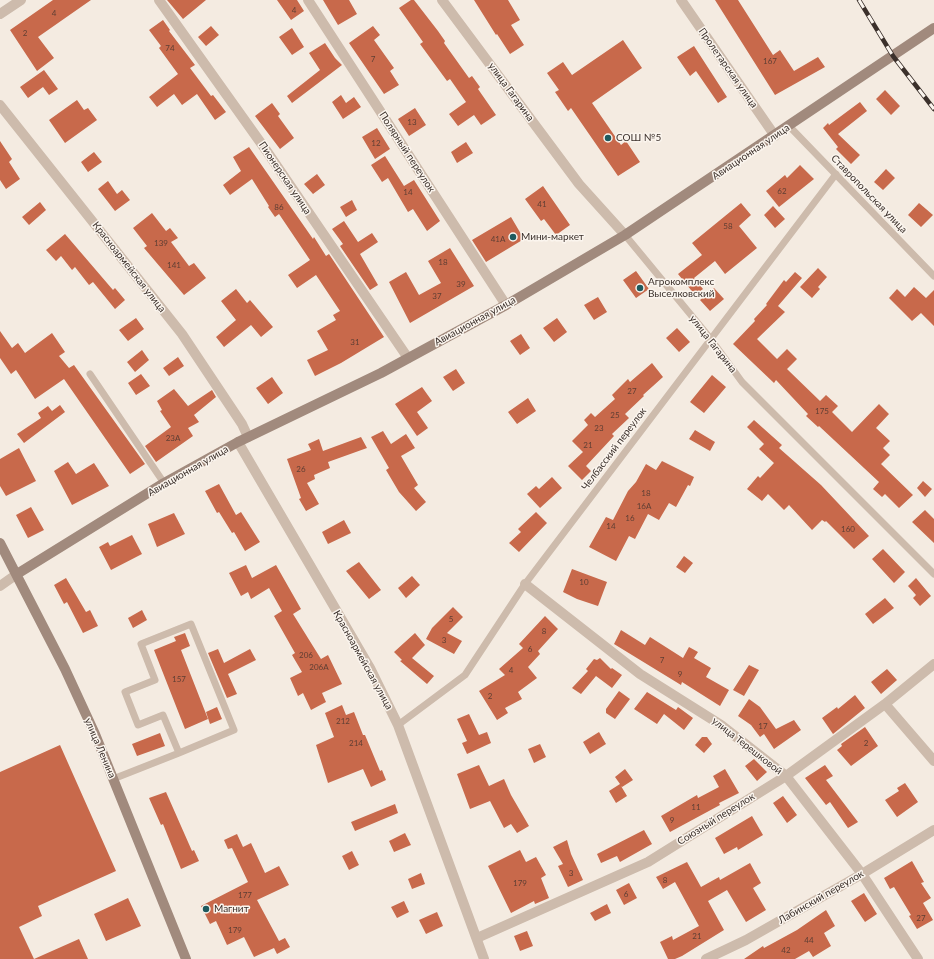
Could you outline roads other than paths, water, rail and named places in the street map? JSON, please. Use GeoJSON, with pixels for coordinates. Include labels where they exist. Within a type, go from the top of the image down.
{"type":"FeatureCollection","features":[{"type":"Feature","properties":{"kind":"main road","name":"Авиационная улица"},"geometry":{"type":"LineString","coordinates":[[17,574],[164,483],[238,442],[325,401],[408,358],[506,304],[625,235],[775,136],[934,28]]}},
{"type":"Feature","properties":{"kind":"main road","name":"улица Ленина"},"geometry":{"type":"LineString","coordinates":[[0,543],[65,668],[95,734],[186,959]]}},
{"type":"Feature","properties":{"kind":"street"},"geometry":{"type":"LineString","coordinates":[[0,14],[21,0]]}},
{"type":"Feature","properties":{"kind":"street","name":"Пионерская улица"},"geometry":{"type":"LineString","coordinates":[[159,0],[268,153],[408,358]]}},
{"type":"Feature","properties":{"kind":"street","name":"Полярный переулок"},"geometry":{"type":"LineString","coordinates":[[308,0],[506,304]]}},
{"type":"Feature","properties":{"kind":"street","name":"улица Гагарина"},"geometry":{"type":"LineString","coordinates":[[442,0],[579,184],[625,235]]}},
{"type":"Feature","properties":{"kind":"street","name":"Пролетарская улица"},"geometry":{"type":"LineString","coordinates":[[681,0],[775,136]]}},
{"type":"Feature","properties":{"kind":"street","name":"Красноармейская улица"},"geometry":{"type":"LineString","coordinates":[[0,105],[182,334],[242,424],[248,437]]}},
{"type":"Feature","properties":{"kind":"street","name":"Красноармейская улица"},"geometry":{"type":"LineString","coordinates":[[238,442],[370,668],[398,725],[484,959]]}},
{"type":"Feature","properties":{"kind":"street","name":"Авиационная улица"},"geometry":{"type":"LineString","coordinates":[[0,586],[17,574]]}},
{"type":"Feature","properties":{"kind":"street","name":"улица Терешковой"},"geometry":{"type":"LineString","coordinates":[[525,584],[640,674],[722,725],[786,776],[862,874],[918,959]]}},
{"type":"Feature","properties":{"kind":"street","name":"Союзный переулок"},"geometry":{"type":"LineString","coordinates":[[477,938],[648,862],[786,776],[885,704],[934,664]]}},
{"type":"Feature","properties":{"kind":"street"},"geometry":{"type":"LineString","coordinates":[[885,704],[934,761]]}},
{"type":"Feature","properties":{"kind":"street","name":"Лабинский переулок"},"geometry":{"type":"LineString","coordinates":[[706,959],[746,940],[862,874],[934,830]]}},
{"type":"Feature","properties":{"kind":"lane","name":"Ставропольская улица"},"geometry":{"type":"LineString","coordinates":[[789,126],[934,276]]}},
{"type":"Feature","properties":{"kind":"lane","name":"Челбасский переулок"},"geometry":{"type":"LineString","coordinates":[[398,725],[465,675],[525,584],[710,338],[836,174]]}},
{"type":"Feature","properties":{"kind":"lane","name":"улица Гагарина"},"geometry":{"type":"LineString","coordinates":[[625,235],[710,338],[742,382],[934,574]]}},
{"type":"Feature","properties":{"kind":"lane"},"geometry":{"type":"LineString","coordinates":[[90,374],[164,483]]}},
{"type":"Feature","properties":{"kind":"lane"},"geometry":{"type":"LineString","coordinates":[[113,779],[179,753],[234,730],[191,624],[141,644],[155,680],[125,692],[138,725],[163,715],[179,753]]}},
{"type":"Feature","properties":{"kind":"railway"},"geometry":{"type":"LineString","coordinates":[[859,0],[893,56],[934,109]]}},
{"type":"Feature","properties":{"kind":"place","name":"СОШ №5"},"geometry":{"type":"Point","coordinates":[608,138]}},
{"type":"Feature","properties":{"kind":"place","name":"Мини-маркет"},"geometry":{"type":"Point","coordinates":[513,237]}},
{"type":"Feature","properties":{"kind":"place","name":"Агрокомплекс Выселковский"},"geometry":{"type":"Point","coordinates":[640,288]}},
{"type":"Feature","properties":{"kind":"place","name":"Магнит"},"geometry":{"type":"Point","coordinates":[206,909]}}]}
